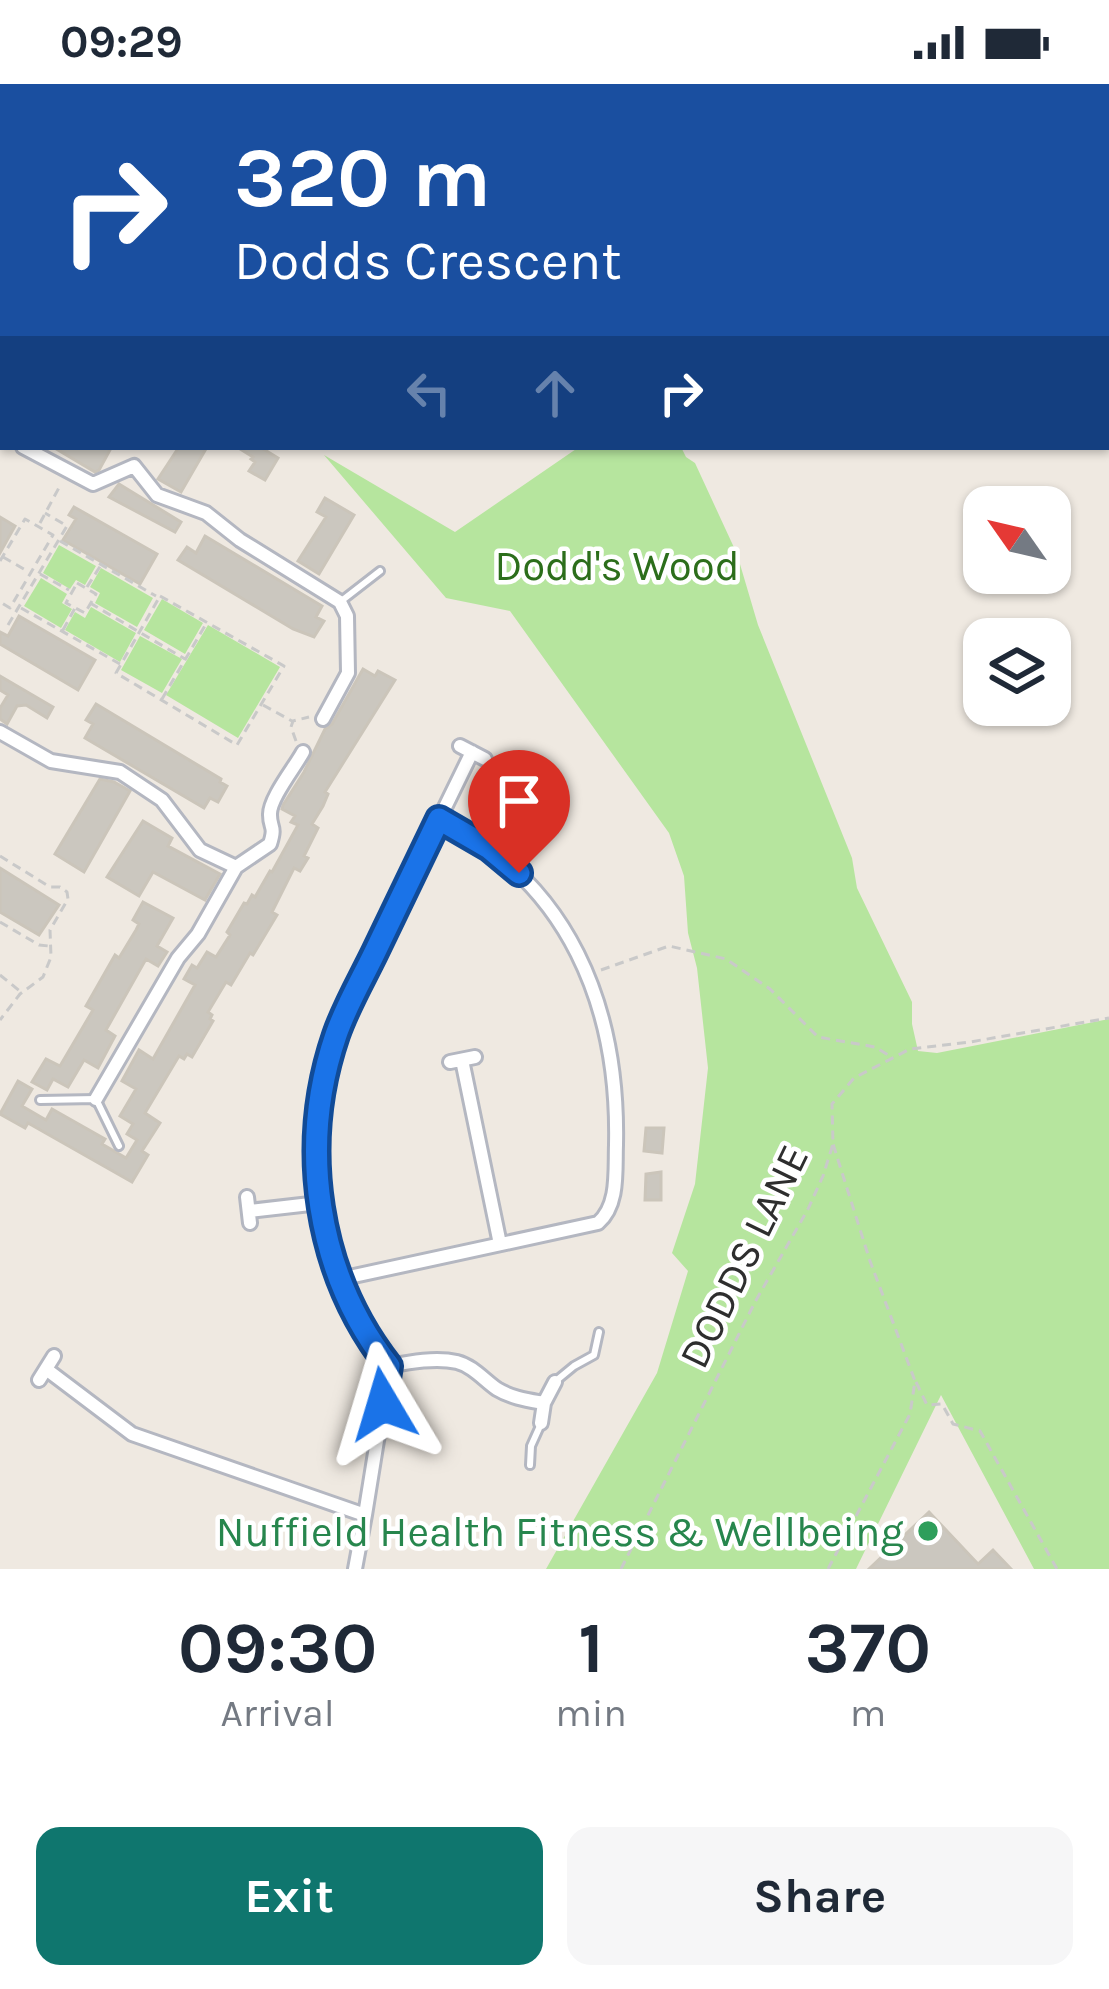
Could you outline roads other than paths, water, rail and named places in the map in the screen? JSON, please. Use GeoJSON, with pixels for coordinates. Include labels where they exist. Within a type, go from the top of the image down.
{"type":"FeatureCollection","features":[{"type":"Feature","properties":{"kind":"street"},"geometry":{"type":"LineString","coordinates":[[28,450],[93,484],[134,466],[157,495],[206,513],[240,540],[340,602],[346,616],[348,674],[326,714]]}},
{"type":"Feature","properties":{"kind":"street"},"geometry":{"type":"LineString","coordinates":[[0,732],[51,760],[120,772],[162,800],[200,850],[236,866]]}},
{"type":"Feature","properties":{"kind":"street"},"geometry":{"type":"LineString","coordinates":[[355,1569],[389,1366],[340,1279],[319,1203],[318,1118],[337,1034],[472,752]]}},
{"type":"Feature","properties":{"kind":"street"},"geometry":{"type":"LineString","coordinates":[[96,1099],[236,866],[270,844],[275,799],[301,756]]}},
{"type":"Feature","properties":{"kind":"street"},"geometry":{"type":"LineString","coordinates":[[340,1279],[598,1222],[611,1207],[616,1136],[612,1074],[602,1013],[588,974],[557,919],[519,873],[489,848],[439,819]]}},
{"type":"Feature","properties":{"kind":"street"},"geometry":{"type":"LineString","coordinates":[[462,1060],[500,1244]]}},
{"type":"Feature","properties":{"kind":"street"},"geometry":{"type":"LineString","coordinates":[[249,1210],[319,1203]]}},
{"type":"Feature","properties":{"kind":"street"},"geometry":{"type":"LineString","coordinates":[[54,1357],[42,1375],[132,1434],[365,1516]]}},
{"type":"Feature","properties":{"kind":"street"},"geometry":{"type":"LineString","coordinates":[[389,1366],[456,1362],[501,1392],[544,1402]]}},
{"type":"Feature","properties":{"kind":"street"},"geometry":{"type":"LineString","coordinates":[[541,1423],[544,1402],[555,1382]]}},
{"type":"Feature","properties":{"kind":"lane"},"geometry":{"type":"LineString","coordinates":[[340,602],[380,571]]}},
{"type":"Feature","properties":{"kind":"lane"},"geometry":{"type":"LineString","coordinates":[[40,1100],[96,1099],[119,1146]]}},
{"type":"Feature","properties":{"kind":"lane"},"geometry":{"type":"LineString","coordinates":[[555,1382],[594,1355],[598,1332]]}},
{"type":"Feature","properties":{"kind":"lane"},"geometry":{"type":"LineString","coordinates":[[530,1465],[531,1446],[541,1423]]}},
{"type":"Feature","properties":{"kind":"place","name":"Nuffield Health Fitness & Wellbeing"},"geometry":{"type":"Point","coordinates":[928,1531]}},
{"type":"Feature","properties":{"kind":"park label","name":"Dodd's Wood"},"geometry":{"type":"Point","coordinates":[617,565]}}]}
